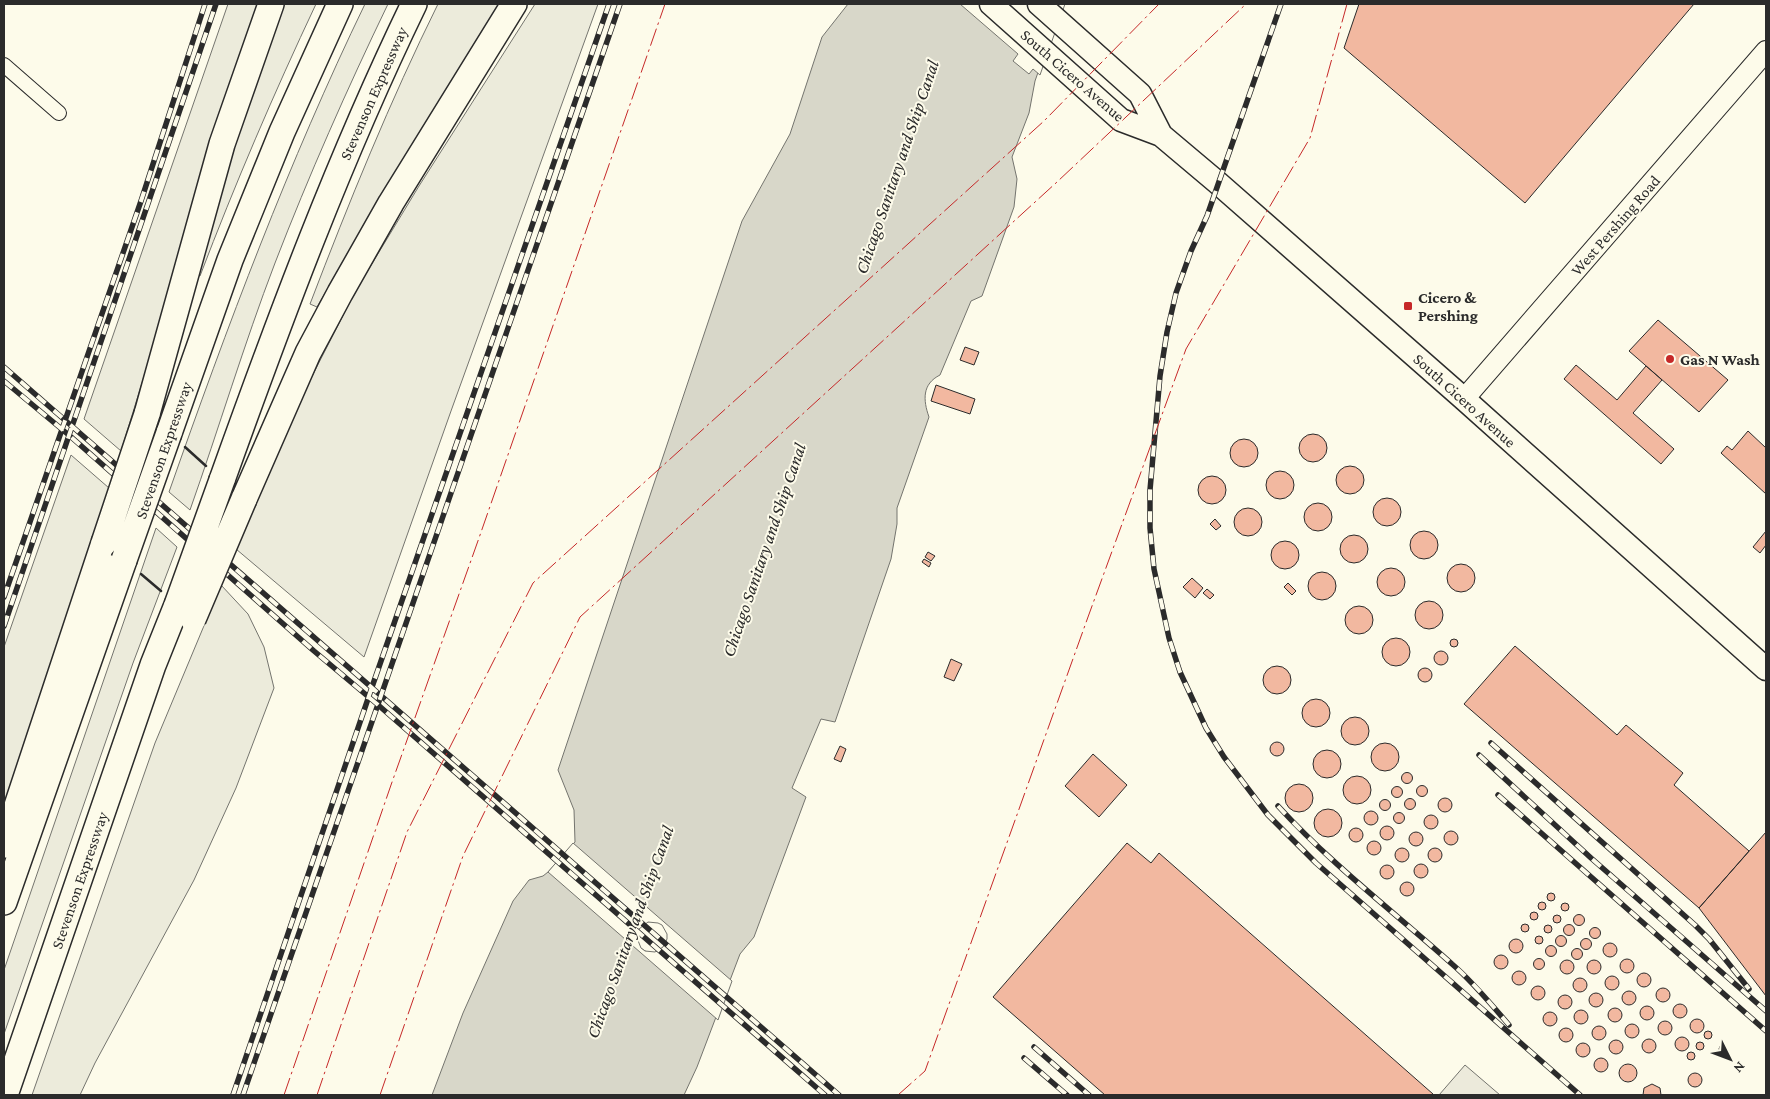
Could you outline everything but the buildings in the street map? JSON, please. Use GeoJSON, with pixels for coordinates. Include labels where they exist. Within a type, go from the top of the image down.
{"type":"FeatureCollection","features":[{"type":"Feature","properties":{"kind":"highway"},"geometry":{"type":"LineString","coordinates":[[4,845],[147,414],[222,144],[272,4]]}},
{"type":"Feature","properties":{"kind":"highway","name":"Stevenson Expressway"},"geometry":{"type":"LineString","coordinates":[[4,902],[234,251],[282,132],[340,4]]}},
{"type":"Feature","properties":{"kind":"highway","name":"Stevenson Expressway"},"geometry":{"type":"LineString","coordinates":[[5,1095],[154,665],[185,612],[222,480],[286,304],[335,177],[382,69],[414,4]]}},
{"type":"Feature","properties":{"kind":"highway"},"geometry":{"type":"LineString","coordinates":[[185,612],[244,500],[308,354],[340,293],[391,203],[514,4]]}},
{"type":"Feature","properties":{"kind":"main road","name":"South Cicero Avenue"},"geometry":{"type":"LineString","coordinates":[[991,4],[1121,120],[1161,135],[1464,399],[1766,669]]}},
{"type":"Feature","properties":{"kind":"main road","name":"South Cicero Avenue"},"geometry":{"type":"LineString","coordinates":[[1039,4],[1140,94],[1161,135]]}},
{"type":"Feature","properties":{"kind":"main road","name":"West Pershing Road"},"geometry":{"type":"LineString","coordinates":[[1464,399],[1766,51]]}},
{"type":"Feature","properties":{"kind":"street"},"geometry":{"type":"LineString","coordinates":[[4,65],[59,113]]}},
{"type":"Feature","properties":{"kind":"shaded area"},"geometry":{"type":"Polygon","coordinates":[[[228,4],[259,4],[121,451],[84,419],[228,4]]]}},
{"type":"Feature","properties":{"kind":"shaded area"},"geometry":{"type":"Polygon","coordinates":[[[283,4],[316,4],[255,139],[200,276],[197,275],[245,112],[283,4]]]}},
{"type":"Feature","properties":{"kind":"shaded area"},"geometry":{"type":"Polygon","coordinates":[[[365,4],[388,4],[329,132],[275,263],[190,510],[169,492],[213,368],[260,245],[310,123],[365,4]]]}},
{"type":"Feature","properties":{"kind":"shaded area"},"geometry":{"type":"Polygon","coordinates":[[[438,4],[502,4],[363,227],[317,307],[310,304],[340,228],[387,115],[438,4]]]}},
{"type":"Feature","properties":{"kind":"shaded area"},"geometry":{"type":"Polygon","coordinates":[[[535,4],[598,4],[364,657],[236,549],[306,388],[356,290],[419,186],[535,4]]]}},
{"type":"Feature","properties":{"kind":"shaded area"},"geometry":{"type":"Polygon","coordinates":[[[71,455],[109,488],[4,809],[4,647],[71,455]]]}},
{"type":"Feature","properties":{"kind":"shaded area"},"geometry":{"type":"Polygon","coordinates":[[[156,528],[177,547],[133,663],[4,1034],[4,970],[156,528]]]}},
{"type":"Feature","properties":{"kind":"shaded area"},"geometry":{"type":"Polygon","coordinates":[[[221,585],[248,614],[264,647],[274,688],[236,788],[194,880],[95,1063],[80,1095],[32,1095],[155,743],[221,585]]]}},
{"type":"Feature","properties":{"kind":"shaded area"},"geometry":{"type":"Polygon","coordinates":[[[1465,1065],[1500,1095],[1439,1095],[1465,1065]]]}},
{"type":"Feature","properties":{"kind":"water","name":"Chicago Sanitary and Ship Canal"},"geometry":{"type":"Polygon","coordinates":[[[848,4],[1062,4],[1035,81],[1029,113],[1012,157],[1017,179],[1014,207],[982,296],[971,301],[940,375],[927,388],[925,399],[929,417],[897,508],[897,524],[891,559],[835,722],[821,719],[792,788],[806,797],[754,937],[740,954],[697,1067],[684,1095],[432,1095],[463,1013],[513,901],[529,880],[543,876],[548,872],[575,842],[574,810],[558,770],[742,221],[790,134],[822,37],[848,4]],[[659,920],[641,923],[637,927],[636,945],[650,954],[665,949],[669,933],[659,920]]]}},
{"type":"Feature","properties":{"kind":"pier"},"geometry":{"type":"Polygon","coordinates":[[[960,4],[1065,4],[1040,75],[1033,69],[1029,74],[1013,61],[1018,54],[960,4]]]}},
{"type":"Feature","properties":{"kind":"pier"},"geometry":{"type":"Polygon","coordinates":[[[573,843],[732,981],[718,1020],[548,872],[573,843]],[[648,922],[639,929],[637,938],[641,948],[645,951],[655,952],[663,947],[667,939],[667,934],[662,925],[648,922]]]}},
{"type":"Feature","properties":{"kind":"railway"},"geometry":{"type":"LineString","coordinates":[[4,597],[141,201],[205,4]]}},
{"type":"Feature","properties":{"kind":"railway"},"geometry":{"type":"LineString","coordinates":[[4,626],[216,4]]}},
{"type":"Feature","properties":{"kind":"railway"},"geometry":{"type":"LineString","coordinates":[[233,1095],[372,687],[609,4]]}},
{"type":"Feature","properties":{"kind":"railway"},"geometry":{"type":"LineString","coordinates":[[243,1095],[620,4]]}},
{"type":"Feature","properties":{"kind":"railway"},"geometry":{"type":"LineString","coordinates":[[1281,4],[1207,216],[1191,251],[1176,293],[1167,332],[1160,376],[1150,490],[1150,528],[1154,569],[1169,638],[1180,672],[1206,728],[1224,757],[1268,815],[1316,863],[1580,1095]]}},
{"type":"Feature","properties":{"kind":"railway"},"geometry":{"type":"LineString","coordinates":[[4,367],[839,1095]]}},
{"type":"Feature","properties":{"kind":"railway"},"geometry":{"type":"LineString","coordinates":[[4,381],[70,436],[314,651],[825,1095]]}},
{"type":"Feature","properties":{"kind":"railway"},"geometry":{"type":"LineString","coordinates":[[1491,743],[1695,925],[1709,939],[1749,989]]}},
{"type":"Feature","properties":{"kind":"railway"},"geometry":{"type":"LineString","coordinates":[[1479,755],[1591,858],[1766,1011]]}},
{"type":"Feature","properties":{"kind":"railway"},"geometry":{"type":"LineString","coordinates":[[1498,795],[1766,1031]]}},
{"type":"Feature","properties":{"kind":"railway"},"geometry":{"type":"LineString","coordinates":[[1278,806],[1341,868],[1460,971],[1482,993],[1509,1025]]}},
{"type":"Feature","properties":{"kind":"railway"},"geometry":{"type":"LineString","coordinates":[[1034,1047],[1089,1095]]}},
{"type":"Feature","properties":{"kind":"railway"},"geometry":{"type":"LineString","coordinates":[[1024,1058],[1067,1095]]}},
{"type":"Feature","properties":{"kind":"wall"},"geometry":{"type":"LineString","coordinates":[[185,447],[206,466]]}},
{"type":"Feature","properties":{"kind":"wall"},"geometry":{"type":"LineString","coordinates":[[141,574],[161,591]]}},
{"type":"Feature","properties":{"kind":"power"},"geometry":{"type":"LineString","coordinates":[[284,1095],[665,4]]}},
{"type":"Feature","properties":{"kind":"power"},"geometry":{"type":"LineString","coordinates":[[317,1095],[407,832],[533,583],[1044,121],[1159,4]]}},
{"type":"Feature","properties":{"kind":"power"},"geometry":{"type":"LineString","coordinates":[[380,1095],[463,856],[580,617],[1057,182],[1246,4]]}},
{"type":"Feature","properties":{"kind":"power"},"geometry":{"type":"LineString","coordinates":[[898,1095],[925,1071],[1186,349],[1310,138],[1347,4]]}},
{"type":"Feature","properties":{"kind":"place","name":"Cicero & Pershing"},"geometry":{"type":"Point","coordinates":[1408,306]}},
{"type":"Feature","properties":{"kind":"place","name":"Gas N Wash"},"geometry":{"type":"Point","coordinates":[1670,359]}}]}
